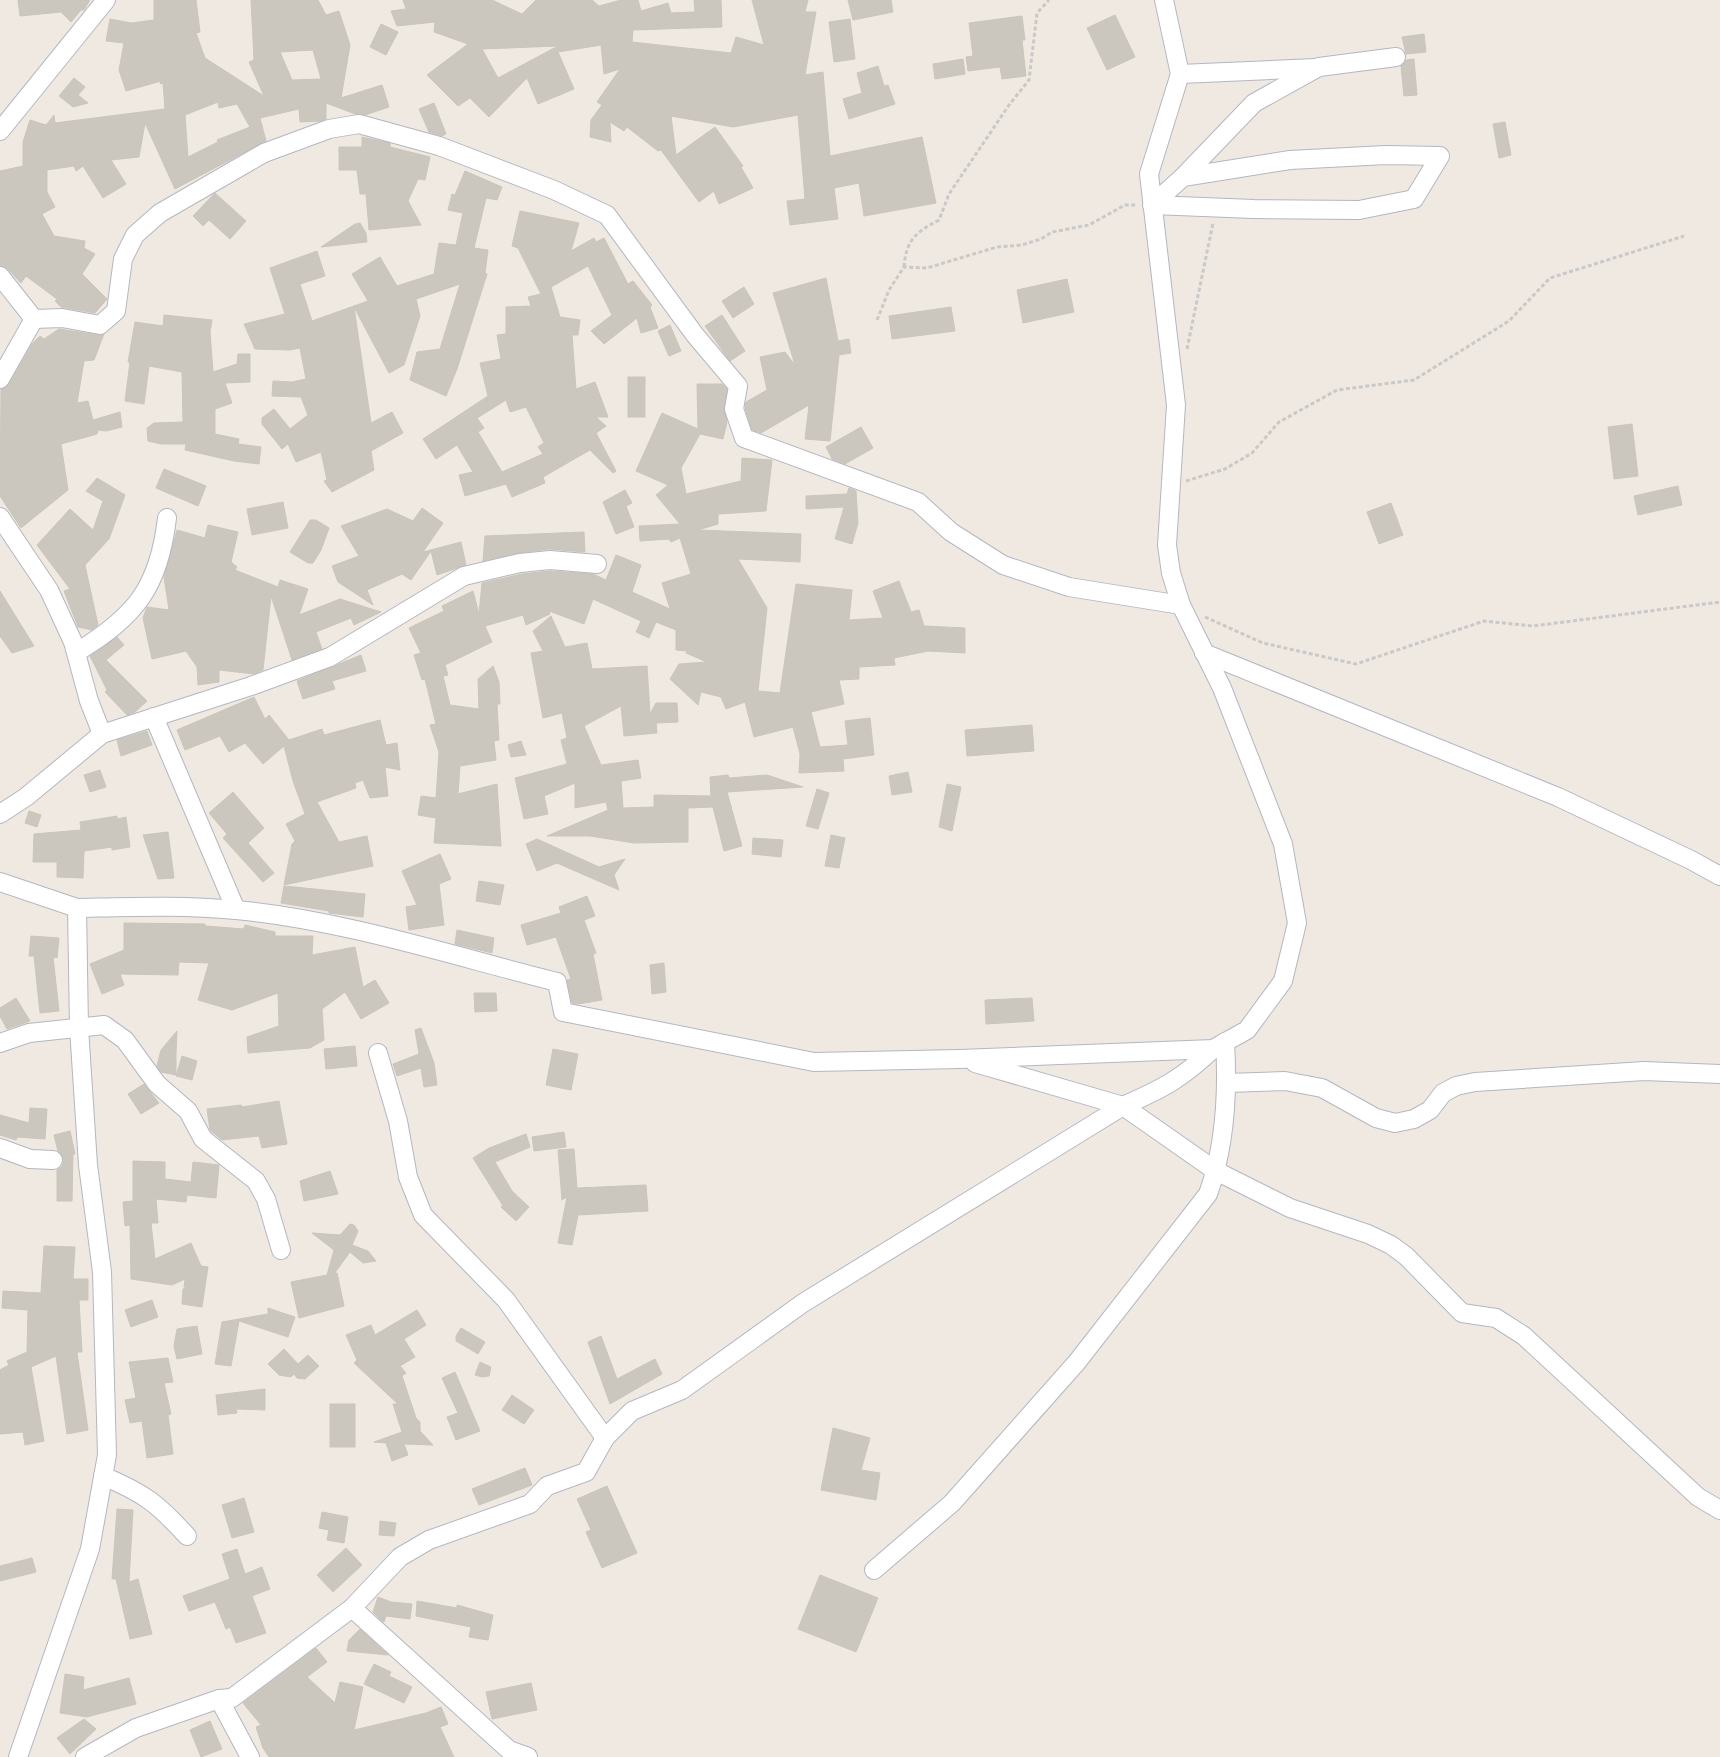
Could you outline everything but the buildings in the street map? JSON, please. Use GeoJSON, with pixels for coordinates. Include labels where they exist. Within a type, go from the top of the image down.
{"type":"FeatureCollection","features":[{"type":"Feature","properties":{"kind":"street"},"geometry":{"type":"LineString","coordinates":[[0,131],[106,0]]}},
{"type":"Feature","properties":{"kind":"street"},"geometry":{"type":"LineString","coordinates":[[85,1757],[136,1728],[219,1699],[232,1698],[352,1608],[400,1557],[429,1540],[530,1504],[547,1486],[586,1472],[605,1438],[632,1411],[682,1390],[803,1303],[1124,1106],[1166,1088],[1219,1046],[1247,1030],[1283,981],[1296,923],[1283,844],[1222,688],[1181,606],[1167,545],[1176,405],[1149,174],[1180,74],[1164,0]]}},
{"type":"Feature","properties":{"kind":"street"},"geometry":{"type":"LineString","coordinates":[[1180,74],[1319,67],[1396,57]]}},
{"type":"Feature","properties":{"kind":"street"},"geometry":{"type":"LineString","coordinates":[[1152,204],[1183,177],[1254,104],[1319,67]]}},
{"type":"Feature","properties":{"kind":"street"},"geometry":{"type":"LineString","coordinates":[[34,318],[62,318],[100,325],[116,310],[123,259],[135,235],[160,213],[264,153],[329,128],[359,124],[439,146],[554,190],[606,215],[690,328],[738,386],[734,409],[744,438],[918,502],[951,532],[1003,565],[1069,587],[1181,606]]}},
{"type":"Feature","properties":{"kind":"street"},"geometry":{"type":"LineString","coordinates":[[1152,204],[1216,208],[1359,210],[1414,199],[1440,156],[1386,155],[1290,160],[1183,177]]}},
{"type":"Feature","properties":{"kind":"street"},"geometry":{"type":"LineString","coordinates":[[0,276],[34,318]]}},
{"type":"Feature","properties":{"kind":"street"},"geometry":{"type":"LineString","coordinates":[[0,380],[34,318]]}},
{"type":"Feature","properties":{"kind":"street"},"geometry":{"type":"LineString","coordinates":[[0,517],[49,590],[77,652],[89,701],[102,734]]}},
{"type":"Feature","properties":{"kind":"street"},"geometry":{"type":"LineString","coordinates":[[77,652],[108,632],[142,599],[163,550],[167,518]]}},
{"type":"Feature","properties":{"kind":"street"},"geometry":{"type":"LineString","coordinates":[[0,814],[26,798],[102,734],[252,686],[330,656],[464,576],[520,563],[550,560],[597,564]]}},
{"type":"Feature","properties":{"kind":"street"},"geometry":{"type":"LineString","coordinates":[[1204,653],[1558,797],[1691,860],[1720,876]]}},
{"type":"Feature","properties":{"kind":"street"},"geometry":{"type":"LineString","coordinates":[[154,717],[236,910]]}},
{"type":"Feature","properties":{"kind":"street"},"geometry":{"type":"LineString","coordinates":[[0,882],[77,908],[178,907],[236,910],[311,921],[557,982],[563,1012],[814,1062],[960,1059],[1219,1046]]}},
{"type":"Feature","properties":{"kind":"street"},"geometry":{"type":"LineString","coordinates":[[18,1757],[90,1549],[107,1455],[102,1272],[88,1165],[79,1028],[77,908]]}},
{"type":"Feature","properties":{"kind":"street"},"geometry":{"type":"LineString","coordinates":[[0,1043],[29,1033],[104,1025],[125,1040],[142,1066],[188,1112],[202,1139],[256,1181],[266,1199],[281,1250]]}},
{"type":"Feature","properties":{"kind":"street"},"geometry":{"type":"LineString","coordinates":[[874,1570],[952,1503],[1077,1362],[1208,1194],[1216,1171],[1227,1083],[1219,1046]]}},
{"type":"Feature","properties":{"kind":"street"},"geometry":{"type":"LineString","coordinates":[[378,1053],[398,1121],[408,1177],[423,1215],[506,1300],[605,1438]]}},
{"type":"Feature","properties":{"kind":"street"},"geometry":{"type":"LineString","coordinates":[[960,1059],[1124,1106],[1216,1171],[1290,1208],[1368,1234],[1391,1245],[1406,1256],[1462,1313],[1496,1318],[1524,1336],[1698,1497],[1720,1510]]}},
{"type":"Feature","properties":{"kind":"street"},"geometry":{"type":"LineString","coordinates":[[1227,1083],[1285,1081],[1322,1088],[1376,1118],[1395,1123],[1414,1119],[1430,1110],[1443,1094],[1456,1086],[1475,1082],[1644,1071],[1720,1074]]}},
{"type":"Feature","properties":{"kind":"street"},"geometry":{"type":"LineString","coordinates":[[0,1148],[30,1159],[53,1160]]}},
{"type":"Feature","properties":{"kind":"street"},"geometry":{"type":"LineString","coordinates":[[103,1476],[133,1488],[162,1508],[188,1536]]}},
{"type":"Feature","properties":{"kind":"street"},"geometry":{"type":"LineString","coordinates":[[352,1608],[509,1750],[528,1757]]}},
{"type":"Feature","properties":{"kind":"street"},"geometry":{"type":"LineString","coordinates":[[219,1699],[250,1757]]}},
{"type":"Feature","properties":{"kind":"path"},"geometry":{"type":"LineString","coordinates":[[877,320],[890,290],[904,267],[906,248],[921,230],[938,220],[949,194],[1009,105],[1029,80],[1037,13],[1050,0]]}},
{"type":"Feature","properties":{"kind":"path"},"geometry":{"type":"LineString","coordinates":[[904,267],[927,268],[997,247],[1022,245],[1041,239],[1052,232],[1088,225],[1125,205],[1152,204]]}},
{"type":"Feature","properties":{"kind":"path"},"geometry":{"type":"LineString","coordinates":[[1186,358],[1216,208]]}},
{"type":"Feature","properties":{"kind":"path"},"geometry":{"type":"LineString","coordinates":[[1171,486],[1226,469],[1252,452],[1279,422],[1336,390],[1414,380],[1509,321],[1550,278],[1684,236]]}},
{"type":"Feature","properties":{"kind":"path"},"geometry":{"type":"LineString","coordinates":[[1181,606],[1263,643],[1356,664],[1484,620],[1533,626],[1720,602]]}}]}
